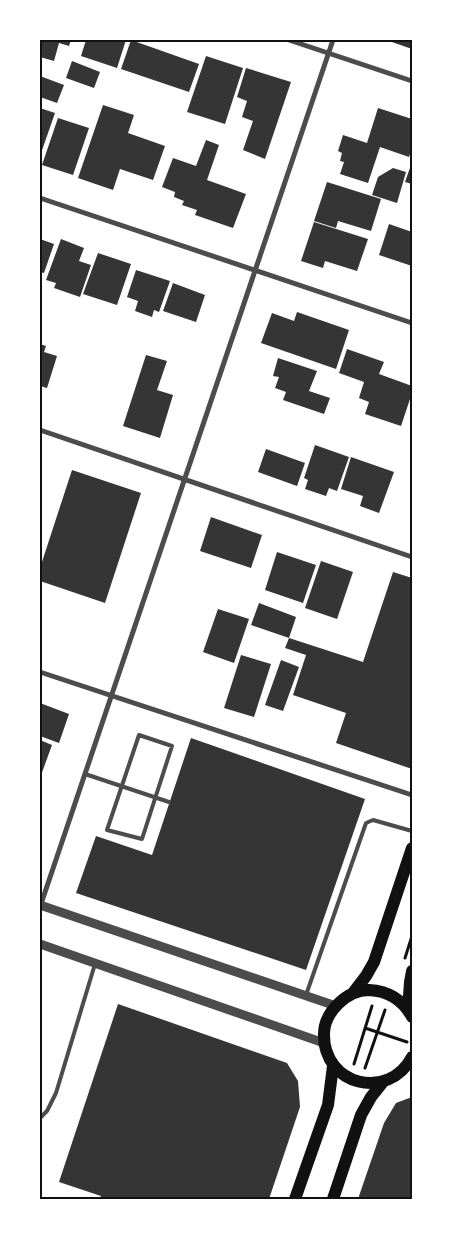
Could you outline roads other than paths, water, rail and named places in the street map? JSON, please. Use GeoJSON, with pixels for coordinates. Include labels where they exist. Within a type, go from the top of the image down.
{"type":"FeatureCollection","features":[{"type":"Feature","properties":{"kind":"main road"},"geometry":{"type":"LineString","coordinates":[[353,994],[374,962],[412,848]]}},
{"type":"Feature","properties":{"kind":"main road"},"geometry":{"type":"LineString","coordinates":[[410,1013],[412,971]]}},
{"type":"Feature","properties":{"kind":"main road"},"geometry":{"type":"LineString","coordinates":[[383,1082],[360,1082],[349,1078],[333,1066],[324,1043],[324,1029],[328,1018],[342,999],[366,990],[391,994],[410,1013]]}},
{"type":"Feature","properties":{"kind":"main road"},"geometry":{"type":"LineString","coordinates":[[333,1199],[361,1115],[371,1097],[383,1082],[410,1064]]}},
{"type":"Feature","properties":{"kind":"main road"},"geometry":{"type":"LineString","coordinates":[[295,1199],[328,1105],[333,1066]]}},
{"type":"Feature","properties":{"kind":"street"},"geometry":{"type":"LineString","coordinates":[[289,40],[412,81]]}},
{"type":"Feature","properties":{"kind":"street"},"geometry":{"type":"LineString","coordinates":[[333,40],[40,906],[336,1006]]}},
{"type":"Feature","properties":{"kind":"street"},"geometry":{"type":"LineString","coordinates":[[40,198],[412,323]]}},
{"type":"Feature","properties":{"kind":"street"},"geometry":{"type":"LineString","coordinates":[[40,430],[412,556]]}},
{"type":"Feature","properties":{"kind":"street"},"geometry":{"type":"LineString","coordinates":[[40,672],[412,795]]}},
{"type":"Feature","properties":{"kind":"street"},"geometry":{"type":"LineString","coordinates":[[40,944],[324,1043]]}},
{"type":"Feature","properties":{"kind":"lane"},"geometry":{"type":"LineString","coordinates":[[139,735],[172,746],[142,839],[107,830],[122,786],[139,735]]}},
{"type":"Feature","properties":{"kind":"lane"},"geometry":{"type":"LineString","coordinates":[[85,774],[169,802]]}},
{"type":"Feature","properties":{"kind":"lane"},"geometry":{"type":"LineString","coordinates":[[306,995],[366,823],[373,820],[412,831]]}},
{"type":"Feature","properties":{"kind":"lane"},"geometry":{"type":"LineString","coordinates":[[40,1118],[47,1111],[56,1093],[95,964]]}}]}
